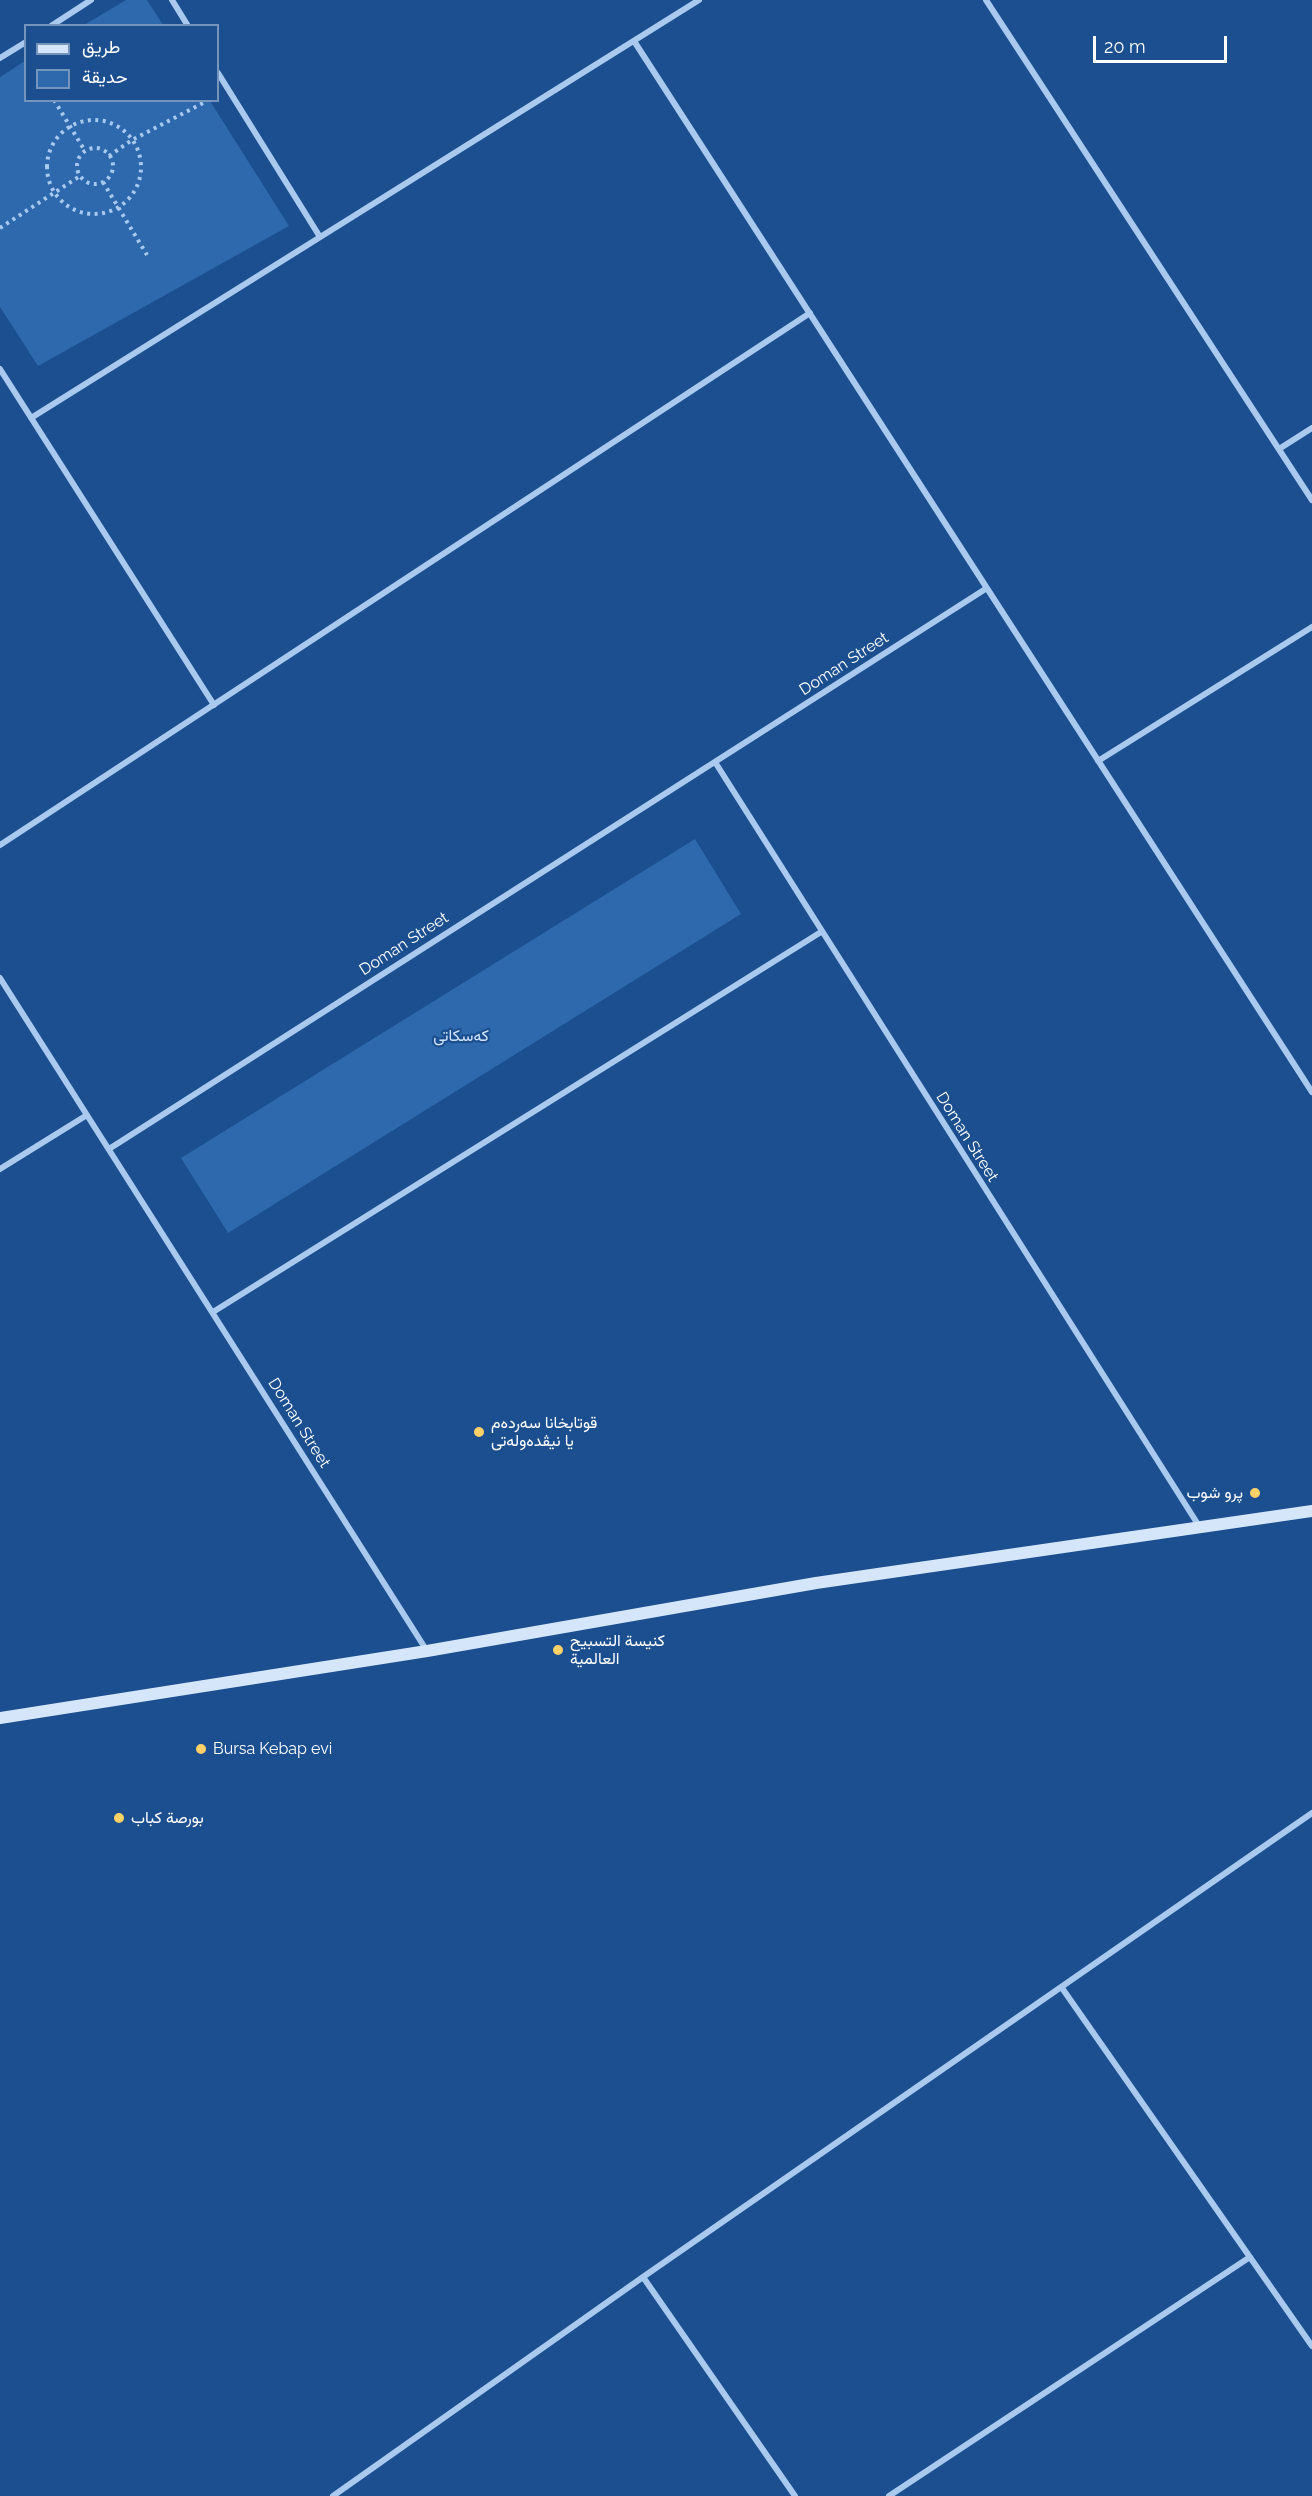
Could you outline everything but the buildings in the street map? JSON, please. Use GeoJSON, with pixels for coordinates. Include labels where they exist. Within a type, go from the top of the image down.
{"type":"FeatureCollection","features":[{"type":"Feature","properties":{"kind":"street"},"geometry":{"type":"LineString","coordinates":[[54,24],[91,0]]}},
{"type":"Feature","properties":{"kind":"street"},"geometry":{"type":"LineString","coordinates":[[172,0],[187,24]]}},
{"type":"Feature","properties":{"kind":"street"},"geometry":{"type":"LineString","coordinates":[[31,418],[699,0]]}},
{"type":"Feature","properties":{"kind":"street"},"geometry":{"type":"LineString","coordinates":[[986,0],[1312,500]]}},
{"type":"Feature","properties":{"kind":"street"},"geometry":{"type":"LineString","coordinates":[[634,41],[1312,1092]]}},
{"type":"Feature","properties":{"kind":"street"},"geometry":{"type":"LineString","coordinates":[[0,58],[24,43]]}},
{"type":"Feature","properties":{"kind":"street"},"geometry":{"type":"LineString","coordinates":[[219,75],[320,237]]}},
{"type":"Feature","properties":{"kind":"street"},"geometry":{"type":"LineString","coordinates":[[0,845],[810,313]]}},
{"type":"Feature","properties":{"kind":"street"},"geometry":{"type":"LineString","coordinates":[[0,369],[214,705]]}},
{"type":"Feature","properties":{"kind":"street"},"geometry":{"type":"LineString","coordinates":[[1279,449],[1312,428]]}},
{"type":"Feature","properties":{"kind":"street","name":"Doman Street"},"geometry":{"type":"LineString","coordinates":[[109,1149],[987,588]]}},
{"type":"Feature","properties":{"kind":"street"},"geometry":{"type":"LineString","coordinates":[[1098,761],[1312,627]]}},
{"type":"Feature","properties":{"kind":"street","name":"Doman Street"},"geometry":{"type":"LineString","coordinates":[[715,762],[1199,1526]]}},
{"type":"Feature","properties":{"kind":"street"},"geometry":{"type":"LineString","coordinates":[[213,1312],[821,932]]}},
{"type":"Feature","properties":{"kind":"street","name":"Doman Street"},"geometry":{"type":"LineString","coordinates":[[0,978],[427,1651]]}},
{"type":"Feature","properties":{"kind":"street"},"geometry":{"type":"LineString","coordinates":[[0,1169],[87,1115]]}},
{"type":"Feature","properties":{"kind":"street"},"geometry":{"type":"LineString","coordinates":[[0,1718],[427,1651],[816,1583],[1312,1511]]}},
{"type":"Feature","properties":{"kind":"street"},"geometry":{"type":"LineString","coordinates":[[333,2496],[643,2277],[1312,1813]]}},
{"type":"Feature","properties":{"kind":"street"},"geometry":{"type":"LineString","coordinates":[[1062,1988],[1312,2346]]}},
{"type":"Feature","properties":{"kind":"street"},"geometry":{"type":"LineString","coordinates":[[889,2496],[1250,2257]]}},
{"type":"Feature","properties":{"kind":"street"},"geometry":{"type":"LineString","coordinates":[[643,2277],[795,2496]]}},
{"type":"Feature","properties":{"kind":"path"},"geometry":{"type":"LineString","coordinates":[[55,102],[85,151]]}},
{"type":"Feature","properties":{"kind":"path"},"geometry":{"type":"LineString","coordinates":[[109,156],[132,140],[203,102]]}},
{"type":"Feature","properties":{"kind":"path"},"geometry":{"type":"LineString","coordinates":[[86,120],[102,120],[116,125],[132,140],[138,148],[142,163],[141,179],[134,193],[119,208],[94,215],[79,212],[65,205],[55,193],[48,179],[47,163],[50,148],[59,135],[70,126],[86,120]]}},
{"type":"Feature","properties":{"kind":"path"},"geometry":{"type":"LineString","coordinates":[[98,148],[109,156],[112,171],[103,182],[90,183],[80,176],[77,166],[85,151],[98,148]]}},
{"type":"Feature","properties":{"kind":"path"},"geometry":{"type":"LineString","coordinates":[[0,228],[80,176]]}},
{"type":"Feature","properties":{"kind":"path"},"geometry":{"type":"LineString","coordinates":[[103,182],[147,255]]}},
{"type":"Feature","properties":{"kind":"green space"},"geometry":{"type":"Polygon","coordinates":[[[126,0],[147,0],[162,24],[86,24],[126,0]]]}},
{"type":"Feature","properties":{"kind":"green space"},"geometry":{"type":"Polygon","coordinates":[[[24,62],[24,102],[211,102],[289,226],[38,366],[0,307],[0,77],[24,62]]]}},
{"type":"Feature","properties":{"kind":"green space","name":"کەسکاتی"},"geometry":{"type":"Polygon","coordinates":[[[695,839],[741,914],[228,1233],[181,1158],[695,839]]]}},
{"type":"Feature","properties":{"kind":"place","name":"قوتابخانا سەردەم یا نیڤدەولەتی"},"geometry":{"type":"Point","coordinates":[479,1432]}},
{"type":"Feature","properties":{"kind":"place","name":"پرو شوب"},"geometry":{"type":"Point","coordinates":[1255,1493]}},
{"type":"Feature","properties":{"kind":"place","name":"كنيسة التسبيح العالمية"},"geometry":{"type":"Point","coordinates":[558,1650]}},
{"type":"Feature","properties":{"kind":"place","name":"Bursa Kebap evi"},"geometry":{"type":"Point","coordinates":[201,1749]}},
{"type":"Feature","properties":{"kind":"place","name":"بورصة كباب"},"geometry":{"type":"Point","coordinates":[119,1818]}}]}
